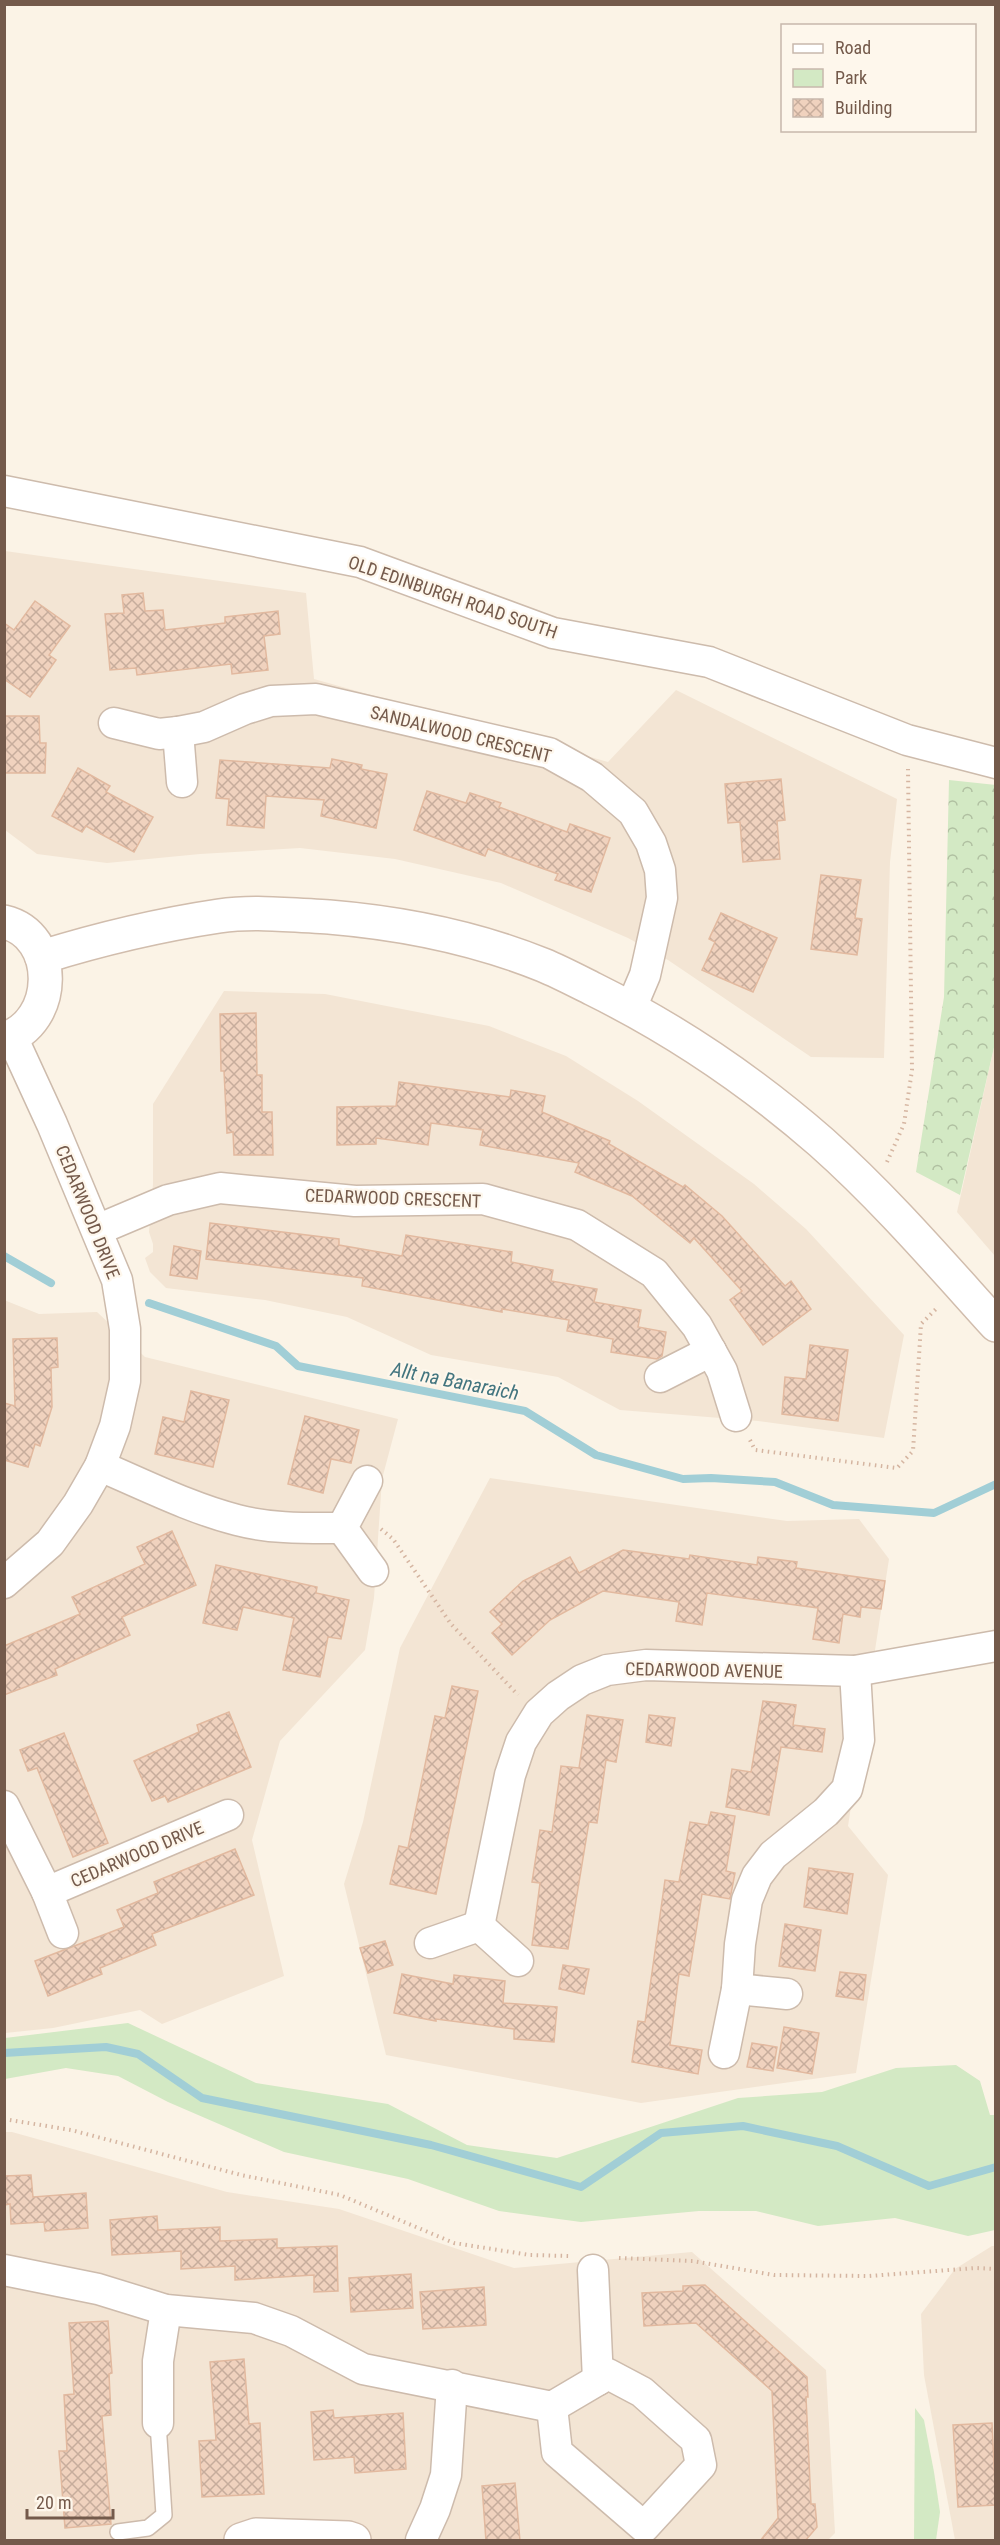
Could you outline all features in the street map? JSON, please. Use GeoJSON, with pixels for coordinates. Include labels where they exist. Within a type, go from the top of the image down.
{"type":"FeatureCollection","features":[{"type":"Feature","properties":{"kind":"street","name":"OLD EDINBURGH ROAD SOUTH"},"geometry":{"type":"LineString","coordinates":[[4,491],[360,562],[553,633],[709,662],[908,740],[996,763]]}},
{"type":"Feature","properties":{"kind":"street","name":"SANDALWOOD CRESCENT"},"geometry":{"type":"LineString","coordinates":[[114,723],[159,734],[178,732],[204,727],[245,709],[271,701],[316,699],[549,753],[592,777],[633,812],[651,843],[660,870],[662,898],[645,975],[631,1008]]}},
{"type":"Feature","properties":{"kind":"street"},"geometry":{"type":"LineString","coordinates":[[178,732],[182,782]]}},
{"type":"Feature","properties":{"kind":"street"},"geometry":{"type":"LineString","coordinates":[[42,957],[93,941],[221,916],[289,915],[361,920],[435,933],[489,946],[544,965],[631,1008],[683,1038],[731,1071],[821,1142],[867,1185],[996,1325]]}},
{"type":"Feature","properties":{"kind":"street"},"geometry":{"type":"LineString","coordinates":[[4,922],[29,937],[42,957],[47,980],[43,1003],[31,1023],[8,1038]]}},
{"type":"Feature","properties":{"kind":"street","name":"CEDARWOOD DRIVE"},"geometry":{"type":"LineString","coordinates":[[4,1583],[50,1543],[78,1504],[100,1466],[116,1426],[125,1381],[125,1329],[117,1280],[97,1230],[8,1038]]}},
{"type":"Feature","properties":{"kind":"street","name":"CEDARWOOD CRESCENT"},"geometry":{"type":"LineString","coordinates":[[97,1230],[168,1200],[220,1188],[355,1201],[483,1199],[577,1224],[654,1273],[697,1326],[722,1371],[736,1416]]}},
{"type":"Feature","properties":{"kind":"street"},"geometry":{"type":"LineString","coordinates":[[660,1377],[711,1351]]}},
{"type":"Feature","properties":{"kind":"street"},"geometry":{"type":"LineString","coordinates":[[100,1466],[195,1506],[237,1520],[291,1528],[345,1522]]}},
{"type":"Feature","properties":{"kind":"street"},"geometry":{"type":"LineString","coordinates":[[345,1522],[367,1480]]}},
{"type":"Feature","properties":{"kind":"street"},"geometry":{"type":"LineString","coordinates":[[345,1522],[373,1571]]}},
{"type":"Feature","properties":{"kind":"street","name":"CEDARWOOD AVENUE"},"geometry":{"type":"LineString","coordinates":[[479,1926],[510,1775],[521,1742],[540,1713],[558,1696],[582,1680],[608,1670],[646,1665],[855,1671],[996,1646]]}},
{"type":"Feature","properties":{"kind":"street"},"geometry":{"type":"LineString","coordinates":[[724,2053],[737,1989],[740,1944],[747,1900],[757,1876],[773,1855],[826,1812],[847,1789],[859,1740],[855,1671]]}},
{"type":"Feature","properties":{"kind":"street","name":"CEDARWOOD DRIVE"},"geometry":{"type":"LineString","coordinates":[[4,1806],[47,1892],[63,1933]]}},
{"type":"Feature","properties":{"kind":"street","name":"CEDARWOOD DRIVE"},"geometry":{"type":"LineString","coordinates":[[47,1892],[228,1815]]}},
{"type":"Feature","properties":{"kind":"street"},"geometry":{"type":"LineString","coordinates":[[430,1943],[479,1926],[518,1961]]}},
{"type":"Feature","properties":{"kind":"street"},"geometry":{"type":"LineString","coordinates":[[737,1989],[787,1994]]}},
{"type":"Feature","properties":{"kind":"street"},"geometry":{"type":"LineString","coordinates":[[594,2262],[597,2380]]}},
{"type":"Feature","properties":{"kind":"street"},"geometry":{"type":"LineString","coordinates":[[4,2270],[98,2289],[166,2310],[254,2318],[291,2331],[363,2369],[452,2385],[552,2407],[608,2374],[642,2392],[696,2440],[701,2464],[644,2526],[557,2452],[552,2407]]}},
{"type":"Feature","properties":{"kind":"street"},"geometry":{"type":"LineString","coordinates":[[158,2423],[158,2361],[166,2310]]}},
{"type":"Feature","properties":{"kind":"street"},"geometry":{"type":"LineString","coordinates":[[421,2541],[446,2475],[452,2385]]}},
{"type":"Feature","properties":{"kind":"street"},"geometry":{"type":"LineString","coordinates":[[241,2541],[256,2535],[348,2538],[354,2541]]}},
{"type":"Feature","properties":{"kind":"lane"},"geometry":{"type":"LineString","coordinates":[[118,2532],[148,2528],[164,2516],[158,2423]]}},
{"type":"Feature","properties":{"kind":"path"},"geometry":{"type":"LineString","coordinates":[[867,1185],[888,1161],[904,1124],[912,1070],[908,740]]}},
{"type":"Feature","properties":{"kind":"path"},"geometry":{"type":"LineString","coordinates":[[736,1416],[755,1450],[897,1468],[913,1451],[921,1324],[960,1285]]}},
{"type":"Feature","properties":{"kind":"path"},"geometry":{"type":"LineString","coordinates":[[345,1522],[383,1529],[393,1539],[451,1624],[509,1687],[540,1713]]}},
{"type":"Feature","properties":{"kind":"path"},"geometry":{"type":"LineString","coordinates":[[4,2119],[71,2130],[241,2175],[340,2195],[453,2243],[530,2255],[594,2262],[693,2261],[774,2275],[869,2276],[976,2268],[996,2270]]}},
{"type":"Feature","properties":{"kind":"shaded area"},"geometry":{"type":"Polygon","coordinates":[[[5,551],[306,593],[314,679],[608,762],[676,690],[897,799],[890,862],[884,1058],[811,1057],[668,960],[628,938],[501,883],[395,859],[300,848],[107,863],[37,854],[5,830],[5,551]]]}},
{"type":"Feature","properties":{"kind":"shaded area"},"geometry":{"type":"Polygon","coordinates":[[[224,991],[325,994],[489,1026],[566,1056],[638,1101],[754,1184],[806,1229],[904,1335],[884,1438],[758,1421],[620,1410],[558,1377],[431,1355],[347,1317],[265,1300],[166,1288],[150,1272],[145,1258],[153,1252],[149,1232],[153,1184],[153,1104],[224,991]]]}},
{"type":"Feature","properties":{"kind":"shaded area"},"geometry":{"type":"Polygon","coordinates":[[[995,1043],[995,1256],[957,1212],[995,1043]]]}},
{"type":"Feature","properties":{"kind":"shaded area"},"geometry":{"type":"Polygon","coordinates":[[[4,1300],[39,1314],[97,1312],[145,1357],[398,1419],[382,1479],[374,1598],[365,1650],[280,1741],[252,1840],[284,1976],[162,2024],[140,2010],[53,2028],[5,2033],[4,1300]]]}},
{"type":"Feature","properties":{"kind":"shaded area"},"geometry":{"type":"Polygon","coordinates":[[[490,1478],[787,1521],[859,1519],[889,1559],[848,1826],[888,1875],[856,2073],[641,2103],[386,2055],[344,1884],[363,1822],[400,1648],[490,1478]]]}},
{"type":"Feature","properties":{"kind":"shaded area"},"geometry":{"type":"Polygon","coordinates":[[[5,2132],[12,2132],[227,2192],[339,2209],[514,2268],[692,2252],[826,2370],[835,2533],[828,2540],[5,2540],[5,2132]]]}},
{"type":"Feature","properties":{"kind":"shaded area"},"geometry":{"type":"Polygon","coordinates":[[[995,2246],[995,2540],[955,2540],[924,2375],[921,2314],[955,2269],[995,2246]]]}},
{"type":"Feature","properties":{"kind":"green space"},"geometry":{"type":"Polygon","coordinates":[[[949,780],[996,785],[995,1043],[960,1195],[916,1172],[944,997],[949,780]]]}},
{"type":"Feature","properties":{"kind":"green space"},"geometry":{"type":"Polygon","coordinates":[[[128,2023],[256,2083],[388,2104],[467,2145],[557,2158],[738,2098],[822,2092],[896,2068],[956,2065],[980,2081],[990,2115],[995,2115],[995,2230],[968,2236],[895,2218],[818,2226],[756,2211],[699,2211],[581,2222],[499,2211],[408,2179],[284,2152],[168,2102],[118,2076],[66,2068],[5,2079],[5,2038],[128,2023]]]}},
{"type":"Feature","properties":{"kind":"green space"},"geometry":{"type":"Polygon","coordinates":[[[915,2408],[924,2420],[934,2472],[940,2512],[936,2540],[914,2540],[915,2408]]]}},
{"type":"Feature","properties":{"kind":"building"},"geometry":{"type":"Polygon","coordinates":[[[143,593],[145,611],[163,610],[165,630],[225,623],[225,617],[278,611],[280,634],[264,636],[268,670],[232,674],[231,664],[137,675],[136,668],[110,670],[105,614],[124,613],[122,595],[143,593]]]}},
{"type":"Feature","properties":{"kind":"building"},"geometry":{"type":"Polygon","coordinates":[[[35,601],[70,626],[49,655],[56,660],[30,697],[4,679],[4,623],[14,630],[35,601]]]}},
{"type":"Feature","properties":{"kind":"building"},"geometry":{"type":"Polygon","coordinates":[[[4,716],[39,716],[40,743],[46,743],[45,773],[4,773],[4,716]]]}},
{"type":"Feature","properties":{"kind":"building"},"geometry":{"type":"Polygon","coordinates":[[[332,759],[362,765],[361,769],[387,774],[376,828],[321,816],[324,800],[266,796],[264,828],[227,825],[229,799],[216,798],[220,760],[330,768],[332,759]]]}},
{"type":"Feature","properties":{"kind":"building"},"geometry":{"type":"Polygon","coordinates":[[[78,768],[110,786],[106,792],[153,817],[134,852],[86,826],[82,832],[52,816],[78,768]]]}},
{"type":"Feature","properties":{"kind":"building"},"geometry":{"type":"Polygon","coordinates":[[[781,779],[785,820],[777,821],[780,859],[743,862],[740,822],[728,823],[725,784],[781,779]]]}},
{"type":"Feature","properties":{"kind":"building"},"geometry":{"type":"Polygon","coordinates":[[[427,791],[466,803],[470,793],[501,803],[499,807],[567,832],[570,824],[610,838],[591,892],[555,880],[558,874],[488,849],[485,856],[414,830],[427,791]]]}},
{"type":"Feature","properties":{"kind":"building"},"geometry":{"type":"Polygon","coordinates":[[[821,875],[861,880],[855,918],[862,919],[857,955],[811,949],[821,875]]]}},
{"type":"Feature","properties":{"kind":"building"},"geometry":{"type":"Polygon","coordinates":[[[721,913],[777,938],[753,992],[702,970],[715,942],[709,939],[721,913]]]}},
{"type":"Feature","properties":{"kind":"building"},"geometry":{"type":"Polygon","coordinates":[[[256,1013],[257,1075],[262,1075],[262,1112],[272,1112],[273,1155],[234,1155],[233,1132],[227,1133],[224,1071],[221,1071],[220,1014],[256,1013]]]}},
{"type":"Feature","properties":{"kind":"building"},"geometry":{"type":"Polygon","coordinates":[[[399,1082],[510,1097],[511,1090],[545,1096],[542,1112],[610,1141],[609,1144],[683,1187],[685,1185],[722,1216],[785,1286],[791,1281],[811,1309],[763,1345],[730,1300],[742,1291],[694,1238],[690,1243],[632,1196],[575,1172],[579,1163],[480,1145],[483,1130],[431,1123],[428,1145],[376,1138],[376,1144],[337,1145],[337,1107],[396,1106],[399,1082]]]}},
{"type":"Feature","properties":{"kind":"building"},"geometry":{"type":"Polygon","coordinates":[[[210,1223],[339,1239],[339,1245],[402,1256],[406,1235],[512,1252],[511,1262],[553,1270],[551,1281],[597,1289],[594,1302],[641,1310],[638,1327],[666,1332],[662,1356],[657,1359],[611,1352],[613,1339],[567,1331],[569,1320],[502,1309],[502,1312],[362,1286],[363,1278],[206,1259],[210,1223]]]}},
{"type":"Feature","properties":{"kind":"building"},"geometry":{"type":"Polygon","coordinates":[[[174,1246],[201,1251],[197,1279],[170,1275],[174,1246]]]}},
{"type":"Feature","properties":{"kind":"building"},"geometry":{"type":"Polygon","coordinates":[[[57,1338],[58,1367],[51,1368],[52,1407],[40,1446],[35,1444],[28,1467],[4,1460],[4,1403],[15,1406],[13,1339],[57,1338]]]}},
{"type":"Feature","properties":{"kind":"building"},"geometry":{"type":"Polygon","coordinates":[[[810,1345],[848,1350],[838,1421],[782,1414],[785,1377],[806,1379],[810,1345]]]}},
{"type":"Feature","properties":{"kind":"building"},"geometry":{"type":"Polygon","coordinates":[[[191,1391],[229,1400],[213,1467],[155,1454],[163,1417],[184,1422],[191,1391]]]}},
{"type":"Feature","properties":{"kind":"building"},"geometry":{"type":"Polygon","coordinates":[[[305,1416],[359,1430],[351,1463],[331,1459],[323,1493],[288,1484],[305,1416]]]}},
{"type":"Feature","properties":{"kind":"building"},"geometry":{"type":"Polygon","coordinates":[[[172,1531],[196,1585],[122,1617],[130,1635],[55,1669],[57,1675],[4,1695],[4,1646],[80,1614],[72,1597],[145,1564],[137,1547],[172,1531]]]}},
{"type":"Feature","properties":{"kind":"building"},"geometry":{"type":"Polygon","coordinates":[[[623,1550],[689,1559],[690,1555],[757,1565],[758,1557],[797,1562],[796,1568],[885,1581],[881,1609],[861,1607],[860,1617],[843,1614],[839,1643],[813,1639],[818,1608],[707,1593],[702,1625],[676,1621],[679,1602],[603,1591],[550,1620],[512,1655],[492,1633],[502,1624],[490,1612],[523,1581],[570,1557],[579,1573],[623,1550]]]}},
{"type":"Feature","properties":{"kind":"building"},"geometry":{"type":"Polygon","coordinates":[[[216,1565],[317,1587],[316,1593],[349,1600],[341,1639],[328,1637],[320,1677],[283,1670],[294,1618],[243,1607],[237,1630],[203,1623],[216,1565]]]}},
{"type":"Feature","properties":{"kind":"building"},"geometry":{"type":"Polygon","coordinates":[[[452,1686],[478,1691],[436,1894],[390,1884],[399,1846],[408,1848],[435,1716],[445,1718],[452,1686]]]}},
{"type":"Feature","properties":{"kind":"building"},"geometry":{"type":"Polygon","coordinates":[[[763,1701],[796,1705],[793,1725],[825,1729],[822,1752],[781,1747],[769,1815],[726,1807],[732,1769],[751,1772],[763,1701]]]}},
{"type":"Feature","properties":{"kind":"building"},"geometry":{"type":"Polygon","coordinates":[[[229,1712],[251,1767],[168,1802],[165,1796],[152,1801],[134,1761],[199,1732],[197,1725],[229,1712]]]}},
{"type":"Feature","properties":{"kind":"building"},"geometry":{"type":"Polygon","coordinates":[[[587,1715],[623,1720],[616,1762],[606,1760],[597,1823],[589,1822],[568,1949],[532,1945],[540,1883],[532,1882],[540,1830],[552,1832],[561,1766],[579,1768],[587,1715]]]}},
{"type":"Feature","properties":{"kind":"building"},"geometry":{"type":"Polygon","coordinates":[[[649,1715],[675,1718],[671,1746],[646,1742],[649,1715]]]}},
{"type":"Feature","properties":{"kind":"building"},"geometry":{"type":"Polygon","coordinates":[[[64,1733],[108,1843],[73,1857],[37,1768],[28,1771],[20,1750],[64,1733]]]}},
{"type":"Feature","properties":{"kind":"building"},"geometry":{"type":"Polygon","coordinates":[[[711,1812],[735,1816],[726,1871],[735,1873],[730,1899],[702,1894],[689,1976],[679,1974],[670,2045],[702,2050],[698,2074],[632,2062],[638,2021],[645,2022],[665,1880],[679,1882],[690,1822],[708,1825],[711,1812]]]}},
{"type":"Feature","properties":{"kind":"building"},"geometry":{"type":"Polygon","coordinates":[[[235,1849],[254,1895],[152,1934],[156,1945],[100,1968],[102,1974],[48,1996],[35,1961],[124,1927],[117,1910],[158,1893],[154,1882],[235,1849]]]}},
{"type":"Feature","properties":{"kind":"building"},"geometry":{"type":"Polygon","coordinates":[[[809,1868],[853,1874],[847,1914],[804,1907],[809,1868]]]}},
{"type":"Feature","properties":{"kind":"building"},"geometry":{"type":"Polygon","coordinates":[[[785,1924],[821,1930],[815,1971],[779,1966],[785,1924]]]}},
{"type":"Feature","properties":{"kind":"building"},"geometry":{"type":"Polygon","coordinates":[[[385,1941],[393,1965],[368,1973],[360,1948],[385,1941]]]}},
{"type":"Feature","properties":{"kind":"building"},"geometry":{"type":"Polygon","coordinates":[[[563,1965],[589,1969],[584,1994],[559,1989],[563,1965]]]}},
{"type":"Feature","properties":{"kind":"building"},"geometry":{"type":"Polygon","coordinates":[[[840,1972],[866,1975],[863,2000],[836,1996],[840,1972]]]}},
{"type":"Feature","properties":{"kind":"building"},"geometry":{"type":"Polygon","coordinates":[[[402,1974],[453,1984],[454,1975],[505,1981],[503,2003],[557,2007],[554,2042],[514,2039],[514,2029],[436,2019],[436,2021],[394,2013],[402,1974]]]}},
{"type":"Feature","properties":{"kind":"building"},"geometry":{"type":"Polygon","coordinates":[[[784,2027],[819,2033],[812,2074],[777,2068],[784,2027]]]}},
{"type":"Feature","properties":{"kind":"building"},"geometry":{"type":"Polygon","coordinates":[[[752,2043],[777,2047],[773,2071],[747,2067],[752,2043]]]}},
{"type":"Feature","properties":{"kind":"building"},"geometry":{"type":"Polygon","coordinates":[[[31,2175],[33,2197],[86,2193],[88,2228],[45,2231],[44,2222],[11,2224],[10,2204],[4,2205],[4,2176],[31,2175]]]}},
{"type":"Feature","properties":{"kind":"building"},"geometry":{"type":"Polygon","coordinates":[[[157,2216],[158,2230],[220,2227],[220,2241],[277,2239],[277,2248],[337,2246],[338,2291],[314,2292],[314,2275],[235,2280],[235,2266],[181,2269],[181,2251],[112,2255],[110,2220],[157,2216]]]}},
{"type":"Feature","properties":{"kind":"building"},"geometry":{"type":"Polygon","coordinates":[[[411,2274],[413,2308],[351,2312],[349,2278],[411,2274]]]}},
{"type":"Feature","properties":{"kind":"building"},"geometry":{"type":"Polygon","coordinates":[[[705,2285],[807,2377],[811,2504],[815,2504],[817,2527],[805,2541],[760,2541],[778,2518],[772,2391],[696,2323],[644,2326],[642,2293],[683,2291],[683,2286],[705,2285]]]}},
{"type":"Feature","properties":{"kind":"building"},"geometry":{"type":"Polygon","coordinates":[[[484,2287],[486,2325],[423,2329],[420,2292],[484,2287]]]}},
{"type":"Feature","properties":{"kind":"building"},"geometry":{"type":"Polygon","coordinates":[[[108,2321],[112,2373],[109,2374],[111,2415],[102,2416],[111,2524],[65,2528],[59,2451],[67,2451],[64,2395],[74,2394],[69,2323],[108,2321]]]}},
{"type":"Feature","properties":{"kind":"building"},"geometry":{"type":"Polygon","coordinates":[[[244,2359],[249,2424],[260,2423],[264,2494],[202,2497],[199,2441],[216,2440],[210,2362],[244,2359]]]}},
{"type":"Feature","properties":{"kind":"building"},"geometry":{"type":"Polygon","coordinates":[[[333,2410],[334,2418],[403,2413],[406,2469],[355,2473],[354,2457],[314,2460],[311,2412],[333,2410]]]}},
{"type":"Feature","properties":{"kind":"building"},"geometry":{"type":"Polygon","coordinates":[[[992,2423],[996,2505],[958,2507],[953,2425],[992,2423]]]}},
{"type":"Feature","properties":{"kind":"building"},"geometry":{"type":"Polygon","coordinates":[[[515,2483],[520,2541],[486,2541],[482,2486],[515,2483]]]}},
{"type":"Feature","properties":{"kind":"waterway","name":"Allt na Banaraich"},"geometry":{"type":"LineString","coordinates":[[4,1256],[51,1283]]}},
{"type":"Feature","properties":{"kind":"waterway","name":"Allt na Banaraich"},"geometry":{"type":"LineString","coordinates":[[149,1303],[276,1346],[298,1366],[525,1411],[596,1455],[683,1479],[711,1478],[775,1482],[833,1505],[934,1513],[996,1484]]}},
{"type":"Feature","properties":{"kind":"waterway"},"geometry":{"type":"LineString","coordinates":[[4,2053],[106,2047],[138,2054],[202,2098],[431,2145],[581,2187],[661,2133],[743,2126],[837,2146],[929,2186],[996,2167]]}}]}
